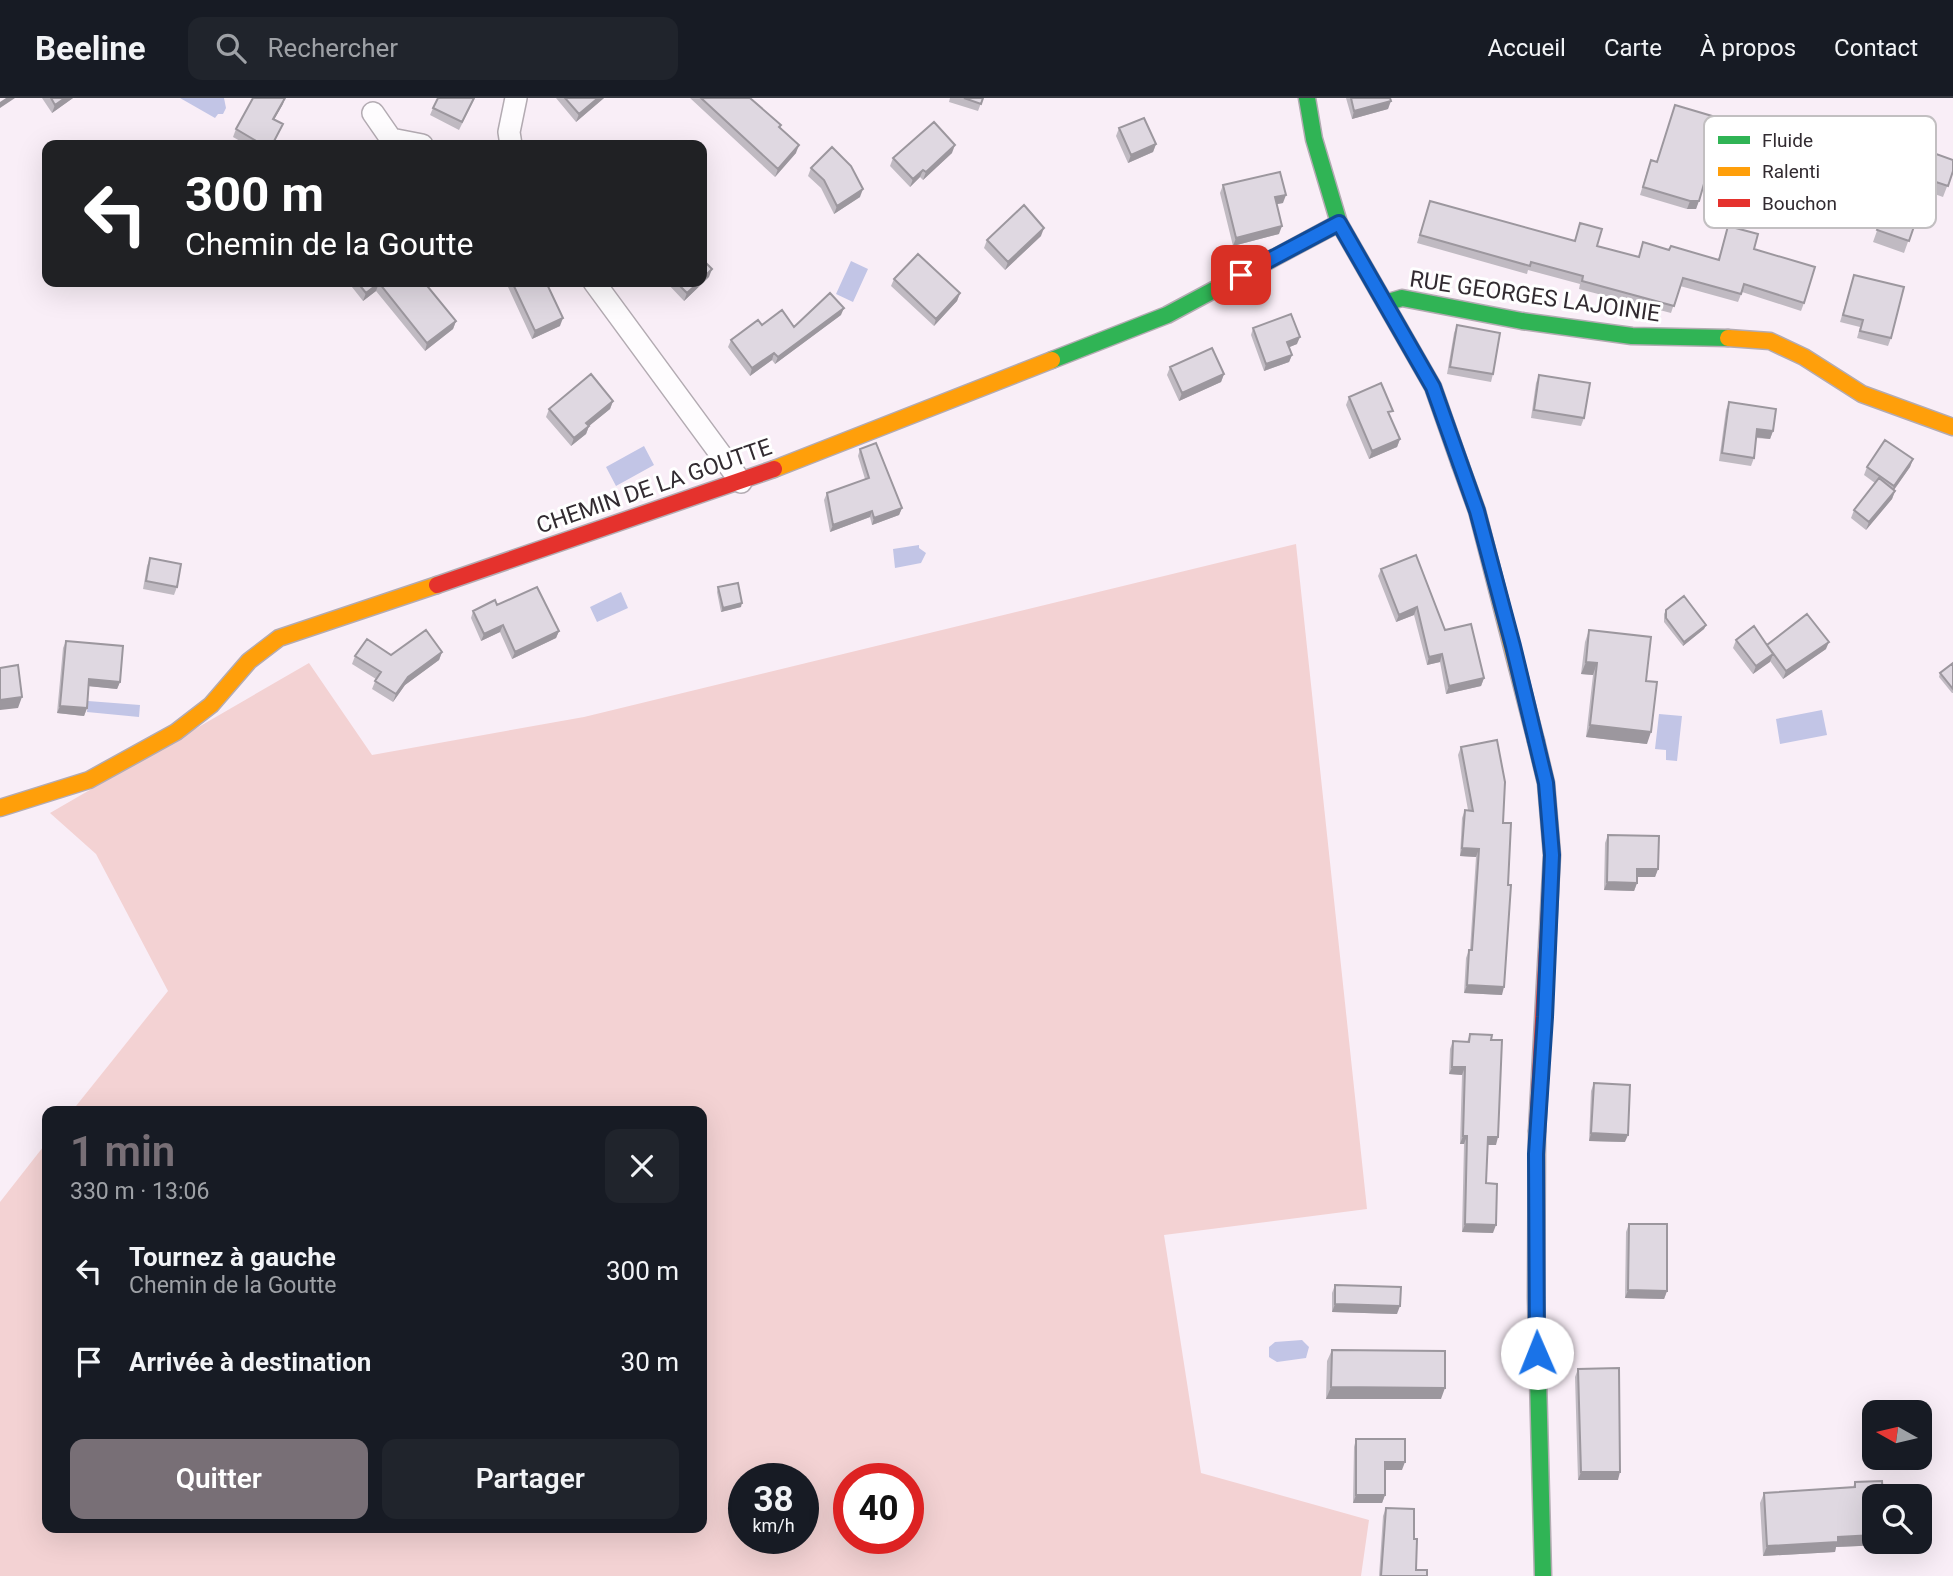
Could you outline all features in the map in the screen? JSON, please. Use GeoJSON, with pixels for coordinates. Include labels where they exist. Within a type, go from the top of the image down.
{"type":"FeatureCollection","features":[{"type":"Feature","properties":{"kind":"street"},"geometry":{"type":"LineString","coordinates":[[510,140],[509,132],[516,98]]}},
{"type":"Feature","properties":{"kind":"street"},"geometry":{"type":"LineString","coordinates":[[1307,98],[1314,139],[1339,223],[1433,387],[1477,511],[1546,783],[1552,855],[1536,1154],[1536,1298],[1543,1576]]}},
{"type":"Feature","properties":{"kind":"street"},"geometry":{"type":"LineString","coordinates":[[373,113],[391,139],[396,140]]}},
{"type":"Feature","properties":{"kind":"street","name":"CHEMIN DE LA GOUTTE"},"geometry":{"type":"LineString","coordinates":[[0,808],[89,780],[176,732],[211,705],[249,661],[279,638],[741,482],[1167,315],[1339,223]]}},
{"type":"Feature","properties":{"kind":"street"},"geometry":{"type":"LineString","coordinates":[[598,287],[741,482]]}},
{"type":"Feature","properties":{"kind":"street","name":"RUE GEORGES LAJOINIE"},"geometry":{"type":"LineString","coordinates":[[1385,303],[1402,298],[1522,321],[1632,336],[1770,341],[1804,357],[1863,394],[1900,410],[1953,427]]}},
{"type":"Feature","properties":{"kind":"shaded area"},"geometry":{"type":"Polygon","coordinates":[[[1296,544],[1367,1209],[1164,1235],[1201,1473],[1369,1520],[1361,1576],[0,1576],[0,1202],[42,1148],[42,1533],[707,1533],[707,1106],[76,1106],[168,991],[96,854],[50,813],[309,663],[372,755],[584,717],[1296,544]]]}},
{"type":"Feature","properties":{"kind":"water"},"geometry":{"type":"Polygon","coordinates":[[[180,98],[224,98],[226,108],[223,114],[218,114],[215,118],[180,98]]]}},
{"type":"Feature","properties":{"kind":"water"},"geometry":{"type":"Polygon","coordinates":[[[851,261],[868,269],[853,302],[836,294],[851,261]]]}},
{"type":"Feature","properties":{"kind":"water"},"geometry":{"type":"Polygon","coordinates":[[[644,446],[654,465],[616,486],[606,467],[644,446]]]}},
{"type":"Feature","properties":{"kind":"water"},"geometry":{"type":"Polygon","coordinates":[[[919,545],[926,553],[921,563],[895,568],[893,549],[919,545]]]}},
{"type":"Feature","properties":{"kind":"water"},"geometry":{"type":"Polygon","coordinates":[[[621,592],[628,608],[597,622],[590,607],[621,592]]]}},
{"type":"Feature","properties":{"kind":"water"},"geometry":{"type":"Polygon","coordinates":[[[88,701],[140,705],[139,717],[87,712],[88,701]]]}},
{"type":"Feature","properties":{"kind":"water"},"geometry":{"type":"Polygon","coordinates":[[[1822,710],[1827,735],[1780,744],[1776,719],[1822,710]]]}},
{"type":"Feature","properties":{"kind":"water"},"geometry":{"type":"Polygon","coordinates":[[[1659,714],[1682,716],[1677,761],[1666,760],[1666,750],[1655,749],[1659,714]]]}},
{"type":"Feature","properties":{"kind":"water"},"geometry":{"type":"Polygon","coordinates":[[[1302,1340],[1309,1347],[1306,1358],[1277,1362],[1269,1357],[1269,1347],[1275,1342],[1302,1340]]]}},
{"type":"Feature","properties":{"kind":"building"},"geometry":{"type":"Polygon","coordinates":[[[51,98],[65,98],[55,105],[51,98]]]}},
{"type":"Feature","properties":{"kind":"building"},"geometry":{"type":"Polygon","coordinates":[[[253,98],[285,98],[273,119],[283,124],[275,140],[255,140],[236,129],[253,98]]]}},
{"type":"Feature","properties":{"kind":"building"},"geometry":{"type":"Polygon","coordinates":[[[438,98],[474,98],[462,122],[433,108],[438,98]]]}},
{"type":"Feature","properties":{"kind":"building"},"geometry":{"type":"Polygon","coordinates":[[[565,98],[598,98],[579,114],[565,98]]]}},
{"type":"Feature","properties":{"kind":"building"},"geometry":{"type":"Polygon","coordinates":[[[701,98],[750,98],[799,145],[778,169],[701,98]]]}},
{"type":"Feature","properties":{"kind":"building"},"geometry":{"type":"Polygon","coordinates":[[[964,98],[983,98],[981,104],[964,98]]]}},
{"type":"Feature","properties":{"kind":"building"},"geometry":{"type":"Polygon","coordinates":[[[1351,98],[1390,98],[1391,101],[1354,111],[1351,98]]]}},
{"type":"Feature","properties":{"kind":"building"},"geometry":{"type":"Polygon","coordinates":[[[1675,105],[1712,116],[1704,116],[1704,184],[1699,201],[1690,201],[1643,187],[1651,160],[1657,162],[1675,105]]]}},
{"type":"Feature","properties":{"kind":"building"},"geometry":{"type":"Polygon","coordinates":[[[1144,118],[1156,144],[1131,155],[1119,128],[1144,118]]]}},
{"type":"Feature","properties":{"kind":"building"},"geometry":{"type":"Polygon","coordinates":[[[934,122],[955,145],[926,172],[923,170],[913,179],[893,158],[934,122]]]}},
{"type":"Feature","properties":{"kind":"building"},"geometry":{"type":"Polygon","coordinates":[[[832,147],[851,166],[863,189],[837,206],[824,180],[811,168],[832,147]]]}},
{"type":"Feature","properties":{"kind":"building"},"geometry":{"type":"Polygon","coordinates":[[[1936,154],[1953,160],[1948,186],[1936,182],[1936,154]]]}},
{"type":"Feature","properties":{"kind":"building"},"geometry":{"type":"Polygon","coordinates":[[[1280,172],[1286,195],[1275,197],[1282,226],[1236,238],[1223,185],[1280,172]]]}},
{"type":"Feature","properties":{"kind":"building"},"geometry":{"type":"Polygon","coordinates":[[[1430,201],[1575,241],[1580,223],[1602,229],[1597,246],[1639,257],[1643,242],[1669,250],[1671,246],[1719,260],[1727,228],[1736,228],[1758,234],[1754,249],[1815,267],[1804,303],[1744,284],[1741,294],[1683,278],[1674,306],[1582,281],[1583,276],[1531,262],[1530,266],[1420,235],[1430,201]]]}},
{"type":"Feature","properties":{"kind":"building"},"geometry":{"type":"Polygon","coordinates":[[[1024,205],[1044,228],[1008,262],[987,240],[1024,205]]]}},
{"type":"Feature","properties":{"kind":"building"},"geometry":{"type":"Polygon","coordinates":[[[1878,228],[1913,228],[1909,241],[1877,230],[1878,228]]]}},
{"type":"Feature","properties":{"kind":"building"},"geometry":{"type":"Polygon","coordinates":[[[918,254],[960,293],[936,319],[894,279],[918,254]]]}},
{"type":"Feature","properties":{"kind":"building"},"geometry":{"type":"Polygon","coordinates":[[[1854,275],[1904,287],[1891,338],[1860,331],[1863,320],[1843,315],[1854,275]]]}},
{"type":"Feature","properties":{"kind":"building"},"geometry":{"type":"Polygon","coordinates":[[[361,287],[374,287],[366,293],[361,287]]]}},
{"type":"Feature","properties":{"kind":"building"},"geometry":{"type":"Polygon","coordinates":[[[382,287],[428,287],[456,321],[427,343],[382,287]]]}},
{"type":"Feature","properties":{"kind":"building"},"geometry":{"type":"Polygon","coordinates":[[[514,287],[548,287],[563,318],[535,331],[514,287]]]}},
{"type":"Feature","properties":{"kind":"building"},"geometry":{"type":"Polygon","coordinates":[[[681,287],[694,287],[687,293],[681,287]]]}},
{"type":"Feature","properties":{"kind":"building"},"geometry":{"type":"Polygon","coordinates":[[[830,293],[844,308],[778,357],[774,353],[752,368],[731,340],[758,320],[762,325],[782,310],[794,327],[830,293]]]}},
{"type":"Feature","properties":{"kind":"building"},"geometry":{"type":"Polygon","coordinates":[[[1291,314],[1300,337],[1287,342],[1292,355],[1266,364],[1253,328],[1291,314]]]}},
{"type":"Feature","properties":{"kind":"building"},"geometry":{"type":"Polygon","coordinates":[[[1457,325],[1500,333],[1493,374],[1450,367],[1457,325]]]}},
{"type":"Feature","properties":{"kind":"building"},"geometry":{"type":"Polygon","coordinates":[[[1212,348],[1224,374],[1182,393],[1170,367],[1212,348]]]}},
{"type":"Feature","properties":{"kind":"building"},"geometry":{"type":"Polygon","coordinates":[[[591,374],[613,401],[586,423],[589,426],[574,438],[549,409],[591,374]]]}},
{"type":"Feature","properties":{"kind":"building"},"geometry":{"type":"Polygon","coordinates":[[[1539,375],[1590,383],[1584,418],[1534,410],[1539,375]]]}},
{"type":"Feature","properties":{"kind":"building"},"geometry":{"type":"Polygon","coordinates":[[[1381,383],[1393,411],[1388,412],[1400,439],[1372,451],[1349,397],[1381,383]]]}},
{"type":"Feature","properties":{"kind":"building"},"geometry":{"type":"Polygon","coordinates":[[[1729,402],[1776,409],[1773,431],[1757,429],[1754,458],[1722,453],[1729,402]]]}},
{"type":"Feature","properties":{"kind":"building"},"geometry":{"type":"Polygon","coordinates":[[[1885,440],[1913,459],[1894,486],[1867,467],[1885,440]]]}},
{"type":"Feature","properties":{"kind":"building"},"geometry":{"type":"Polygon","coordinates":[[[876,443],[902,508],[874,518],[872,511],[833,525],[827,493],[869,478],[860,449],[876,443]]]}},
{"type":"Feature","properties":{"kind":"building"},"geometry":{"type":"Polygon","coordinates":[[[1879,478],[1895,491],[1869,522],[1854,510],[1879,478]]]}},
{"type":"Feature","properties":{"kind":"building"},"geometry":{"type":"Polygon","coordinates":[[[1416,555],[1445,630],[1471,624],[1484,678],[1449,686],[1442,654],[1429,657],[1417,607],[1399,615],[1381,569],[1416,555]]]}},
{"type":"Feature","properties":{"kind":"building"},"geometry":{"type":"Polygon","coordinates":[[[150,558],[181,564],[177,587],[146,581],[150,558]]]}},
{"type":"Feature","properties":{"kind":"building"},"geometry":{"type":"Polygon","coordinates":[[[738,583],[742,603],[723,608],[718,587],[738,583]]]}},
{"type":"Feature","properties":{"kind":"building"},"geometry":{"type":"Polygon","coordinates":[[[537,587],[559,631],[515,652],[503,625],[484,634],[473,611],[495,600],[497,605],[537,587]]]}},
{"type":"Feature","properties":{"kind":"building"},"geometry":{"type":"Polygon","coordinates":[[[1684,596],[1706,625],[1684,642],[1666,618],[1666,610],[1684,596]]]}},
{"type":"Feature","properties":{"kind":"building"},"geometry":{"type":"Polygon","coordinates":[[[1807,614],[1829,642],[1786,671],[1767,645],[1807,614]]]}},
{"type":"Feature","properties":{"kind":"building"},"geometry":{"type":"Polygon","coordinates":[[[1754,626],[1773,654],[1756,666],[1736,640],[1754,626]]]}},
{"type":"Feature","properties":{"kind":"building"},"geometry":{"type":"Polygon","coordinates":[[[426,630],[442,652],[408,677],[396,694],[375,681],[381,672],[355,656],[367,639],[391,655],[426,630]]]}},
{"type":"Feature","properties":{"kind":"building"},"geometry":{"type":"Polygon","coordinates":[[[1589,630],[1651,637],[1646,681],[1657,682],[1651,732],[1590,725],[1597,663],[1586,662],[1589,630]]]}},
{"type":"Feature","properties":{"kind":"building"},"geometry":{"type":"Polygon","coordinates":[[[66,641],[123,646],[120,682],[89,679],[87,708],[60,706],[66,641]]]}},
{"type":"Feature","properties":{"kind":"building"},"geometry":{"type":"Polygon","coordinates":[[[1953,663],[1953,689],[1940,673],[1953,663]]]}},
{"type":"Feature","properties":{"kind":"building"},"geometry":{"type":"Polygon","coordinates":[[[18,665],[22,697],[0,700],[0,668],[18,665]]]}},
{"type":"Feature","properties":{"kind":"building"},"geometry":{"type":"Polygon","coordinates":[[[1497,740],[1505,782],[1503,823],[1511,823],[1508,885],[1511,885],[1504,987],[1467,985],[1479,849],[1462,848],[1465,810],[1473,811],[1461,747],[1497,740]]]}},
{"type":"Feature","properties":{"kind":"building"},"geometry":{"type":"Polygon","coordinates":[[[1608,835],[1659,836],[1658,869],[1637,869],[1637,883],[1607,882],[1608,835]]]}},
{"type":"Feature","properties":{"kind":"building"},"geometry":{"type":"Polygon","coordinates":[[[1470,1034],[1492,1035],[1491,1040],[1502,1040],[1498,1137],[1488,1137],[1486,1183],[1497,1184],[1496,1225],[1465,1224],[1465,1067],[1452,1067],[1453,1041],[1469,1042],[1470,1034]]]}},
{"type":"Feature","properties":{"kind":"building"},"geometry":{"type":"Polygon","coordinates":[[[1594,1083],[1630,1085],[1628,1135],[1591,1133],[1594,1083]]]}},
{"type":"Feature","properties":{"kind":"building"},"geometry":{"type":"Polygon","coordinates":[[[1629,1224],[1667,1224],[1667,1291],[1628,1290],[1629,1224]]]}},
{"type":"Feature","properties":{"kind":"building"},"geometry":{"type":"Polygon","coordinates":[[[1335,1285],[1401,1287],[1400,1306],[1335,1304],[1335,1285]]]}},
{"type":"Feature","properties":{"kind":"building"},"geometry":{"type":"Polygon","coordinates":[[[1332,1350],[1445,1351],[1445,1388],[1331,1387],[1332,1350]]]}},
{"type":"Feature","properties":{"kind":"building"},"geometry":{"type":"Polygon","coordinates":[[[1619,1368],[1620,1472],[1581,1472],[1578,1369],[1619,1368]]]}},
{"type":"Feature","properties":{"kind":"building"},"geometry":{"type":"Polygon","coordinates":[[[1356,1439],[1405,1439],[1405,1462],[1385,1462],[1385,1495],[1356,1495],[1356,1439]]]}},
{"type":"Feature","properties":{"kind":"building"},"geometry":{"type":"Polygon","coordinates":[[[1882,1481],[1882,1484],[1862,1484],[1862,1536],[1838,1537],[1838,1542],[1767,1546],[1764,1493],[1855,1487],[1855,1482],[1882,1481]]]}},
{"type":"Feature","properties":{"kind":"building"},"geometry":{"type":"Polygon","coordinates":[[[1386,1508],[1414,1509],[1416,1570],[1427,1570],[1427,1576],[1381,1576],[1386,1508]]]}},
{"type":"Feature","properties":{"kind":"traffic: fast"},"geometry":{"type":"LineString","coordinates":[[1307,98],[1314,139],[1339,223],[1433,387],[1460,464]]}},
{"type":"Feature","properties":{"kind":"traffic: fast"},"geometry":{"type":"LineString","coordinates":[[1052,360],[1167,315],[1339,223]]}},
{"type":"Feature","properties":{"kind":"traffic: fast"},"geometry":{"type":"LineString","coordinates":[[1385,303],[1402,298],[1522,321],[1632,336],[1728,338]]}},
{"type":"Feature","properties":{"kind":"traffic: fast"},"geometry":{"type":"LineString","coordinates":[[1537,1131],[1536,1298],[1543,1576]]}},
{"type":"Feature","properties":{"kind":"traffic: slow"},"geometry":{"type":"LineString","coordinates":[[1728,338],[1770,341],[1804,357],[1862,394],[1953,427]]}},
{"type":"Feature","properties":{"kind":"traffic: slow"},"geometry":{"type":"LineString","coordinates":[[774,469],[1052,360]]}},
{"type":"Feature","properties":{"kind":"traffic: slow"},"geometry":{"type":"LineString","coordinates":[[1460,464],[1477,511],[1536,741]]}},
{"type":"Feature","properties":{"kind":"traffic: slow"},"geometry":{"type":"LineString","coordinates":[[0,808],[89,780],[176,732],[211,705],[249,661],[279,638],[437,585]]}},
{"type":"Feature","properties":{"kind":"traffic: jam"},"geometry":{"type":"LineString","coordinates":[[437,585],[774,469]]}},
{"type":"Feature","properties":{"kind":"traffic: jam"},"geometry":{"type":"LineString","coordinates":[[1536,741],[1546,783],[1552,855],[1537,1131]]}},
{"type":"Feature","properties":{"kind":"route"},"geometry":{"type":"LineString","coordinates":[[1241,275],[1339,223],[1433,387],[1477,511],[1546,783],[1552,855],[1536,1154],[1537,1353]]}}]}
